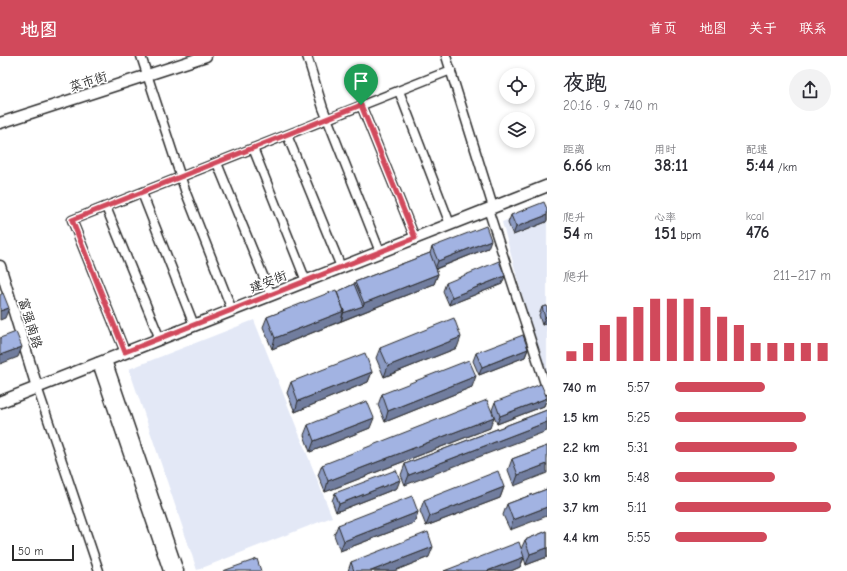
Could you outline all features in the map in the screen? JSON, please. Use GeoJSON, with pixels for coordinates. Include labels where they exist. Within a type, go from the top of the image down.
{"type":"FeatureCollection","features":[{"type":"Feature","properties":{"kind":"main road","name":"建安街"},"geometry":{"type":"LineString","coordinates":[[0,402],[547,186]]}},
{"type":"Feature","properties":{"kind":"street"},"geometry":{"type":"LineString","coordinates":[[141,56],[180,177],[232,310]]}},
{"type":"Feature","properties":{"kind":"street","name":"菜市街"},"geometry":{"type":"LineString","coordinates":[[0,123],[206,56]]}},
{"type":"Feature","properties":{"kind":"street"},"geometry":{"type":"LineString","coordinates":[[307,56],[327,119],[380,252]]}},
{"type":"Feature","properties":{"kind":"street"},"geometry":{"type":"LineString","coordinates":[[446,56],[490,208],[547,390]]}},
{"type":"Feature","properties":{"kind":"street"},"geometry":{"type":"LineString","coordinates":[[125,352],[72,220],[451,70]]}},
{"type":"Feature","properties":{"kind":"street"},"geometry":{"type":"LineString","coordinates":[[398,91],[450,224]]}},
{"type":"Feature","properties":{"kind":"street"},"geometry":{"type":"LineString","coordinates":[[361,105],[415,238]]}},
{"type":"Feature","properties":{"kind":"street"},"geometry":{"type":"LineString","coordinates":[[287,135],[341,267]]}},
{"type":"Feature","properties":{"kind":"street"},"geometry":{"type":"LineString","coordinates":[[253,148],[306,281]]}},
{"type":"Feature","properties":{"kind":"street"},"geometry":{"type":"LineString","coordinates":[[217,163],[271,295]]}},
{"type":"Feature","properties":{"kind":"street"},"geometry":{"type":"LineString","coordinates":[[142,193],[194,325]]}},
{"type":"Feature","properties":{"kind":"street"},"geometry":{"type":"LineString","coordinates":[[106,207],[160,338]]}},
{"type":"Feature","properties":{"kind":"street","name":"富强南路"},"geometry":{"type":"LineString","coordinates":[[0,266],[37,387]]}},
{"type":"Feature","properties":{"kind":"street"},"geometry":{"type":"LineString","coordinates":[[102,361],[170,571]]}},
{"type":"Feature","properties":{"kind":"street"},"geometry":{"type":"LineString","coordinates":[[102,361],[178,571]]}},
{"type":"Feature","properties":{"kind":"street"},"geometry":{"type":"LineString","coordinates":[[37,387],[99,571]]}},
{"type":"Feature","properties":{"kind":"shaded area"},"geometry":{"type":"Polygon","coordinates":[[[547,205],[547,377],[502,222],[547,205]]]}},
{"type":"Feature","properties":{"kind":"shaded area"},"geometry":{"type":"Polygon","coordinates":[[[254,320],[332,517],[197,570],[129,369],[254,320]]]}},
{"type":"Feature","properties":{"kind":"building"},"geometry":{"type":"Polygon","coordinates":[[[544,202],[547,209],[547,215],[516,227],[511,215],[544,202]]]}},
{"type":"Feature","properties":{"kind":"building"},"geometry":{"type":"Polygon","coordinates":[[[486,226],[491,240],[438,261],[432,247],[486,226]]]}},
{"type":"Feature","properties":{"kind":"building"},"geometry":{"type":"Polygon","coordinates":[[[430,253],[438,274],[364,303],[355,282],[430,253]]]}},
{"type":"Feature","properties":{"kind":"building"},"geometry":{"type":"Polygon","coordinates":[[[499,261],[505,276],[452,297],[446,283],[499,261]]]}},
{"type":"Feature","properties":{"kind":"building"},"geometry":{"type":"Polygon","coordinates":[[[354,284],[363,306],[343,313],[344,311],[337,292],[354,284]]]}},
{"type":"Feature","properties":{"kind":"building"},"geometry":{"type":"Polygon","coordinates":[[[336,290],[344,311],[275,338],[267,317],[336,290]]]}},
{"type":"Feature","properties":{"kind":"building"},"geometry":{"type":"Polygon","coordinates":[[[3,293],[9,308],[0,311],[0,295],[3,293]]]}},
{"type":"Feature","properties":{"kind":"building"},"geometry":{"type":"Polygon","coordinates":[[[547,306],[547,316],[545,317],[542,307],[547,306]]]}},
{"type":"Feature","properties":{"kind":"building"},"geometry":{"type":"Polygon","coordinates":[[[454,318],[461,337],[388,366],[380,348],[454,318]]]}},
{"type":"Feature","properties":{"kind":"building"},"geometry":{"type":"Polygon","coordinates":[[[16,332],[22,347],[0,355],[0,338],[16,332]]]}},
{"type":"Feature","properties":{"kind":"building"},"geometry":{"type":"Polygon","coordinates":[[[523,335],[528,349],[482,367],[476,353],[523,335]]]}},
{"type":"Feature","properties":{"kind":"building"},"geometry":{"type":"Polygon","coordinates":[[[365,353],[372,372],[298,401],[291,382],[365,353]]]}},
{"type":"Feature","properties":{"kind":"building"},"geometry":{"type":"Polygon","coordinates":[[[469,360],[476,376],[388,411],[382,394],[469,360]]]}},
{"type":"Feature","properties":{"kind":"building"},"geometry":{"type":"Polygon","coordinates":[[[541,384],[547,398],[500,416],[495,402],[541,384]]]}},
{"type":"Feature","properties":{"kind":"building"},"geometry":{"type":"Polygon","coordinates":[[[487,400],[494,417],[328,481],[322,465],[487,400]]]}},
{"type":"Feature","properties":{"kind":"building"},"geometry":{"type":"Polygon","coordinates":[[[367,401],[374,418],[314,441],[308,425],[367,401]]]}},
{"type":"Feature","properties":{"kind":"building"},"geometry":{"type":"Polygon","coordinates":[[[547,410],[547,422],[409,475],[405,464],[547,410]]]}},
{"type":"Feature","properties":{"kind":"building"},"geometry":{"type":"Polygon","coordinates":[[[547,446],[547,464],[518,475],[512,459],[547,446]]]}},
{"type":"Feature","properties":{"kind":"building"},"geometry":{"type":"Polygon","coordinates":[[[396,470],[400,480],[339,504],[335,493],[396,470]]]}},
{"type":"Feature","properties":{"kind":"building"},"geometry":{"type":"Polygon","coordinates":[[[498,471],[504,487],[430,516],[424,500],[498,471]]]}},
{"type":"Feature","properties":{"kind":"building"},"geometry":{"type":"Polygon","coordinates":[[[547,489],[547,507],[513,520],[507,504],[547,489]]]}},
{"type":"Feature","properties":{"kind":"building"},"geometry":{"type":"Polygon","coordinates":[[[412,496],[418,512],[344,541],[338,525],[412,496]]]}},
{"type":"Feature","properties":{"kind":"building"},"geometry":{"type":"Polygon","coordinates":[[[547,531],[547,548],[530,554],[525,540],[547,531]]]}},
{"type":"Feature","properties":{"kind":"building"},"geometry":{"type":"Polygon","coordinates":[[[428,532],[433,547],[371,571],[354,571],[351,562],[428,532]]]}},
{"type":"Feature","properties":{"kind":"building"},"geometry":{"type":"Polygon","coordinates":[[[519,542],[524,557],[487,571],[444,571],[519,542]]]}},
{"type":"Feature","properties":{"kind":"building"},"geometry":{"type":"Polygon","coordinates":[[[257,559],[261,571],[223,571],[257,559]]]}},
{"type":"Feature","properties":{"kind":"route"},"geometry":{"type":"LineString","coordinates":[[361,105],[415,238],[125,352],[72,220],[361,105]]}}]}
